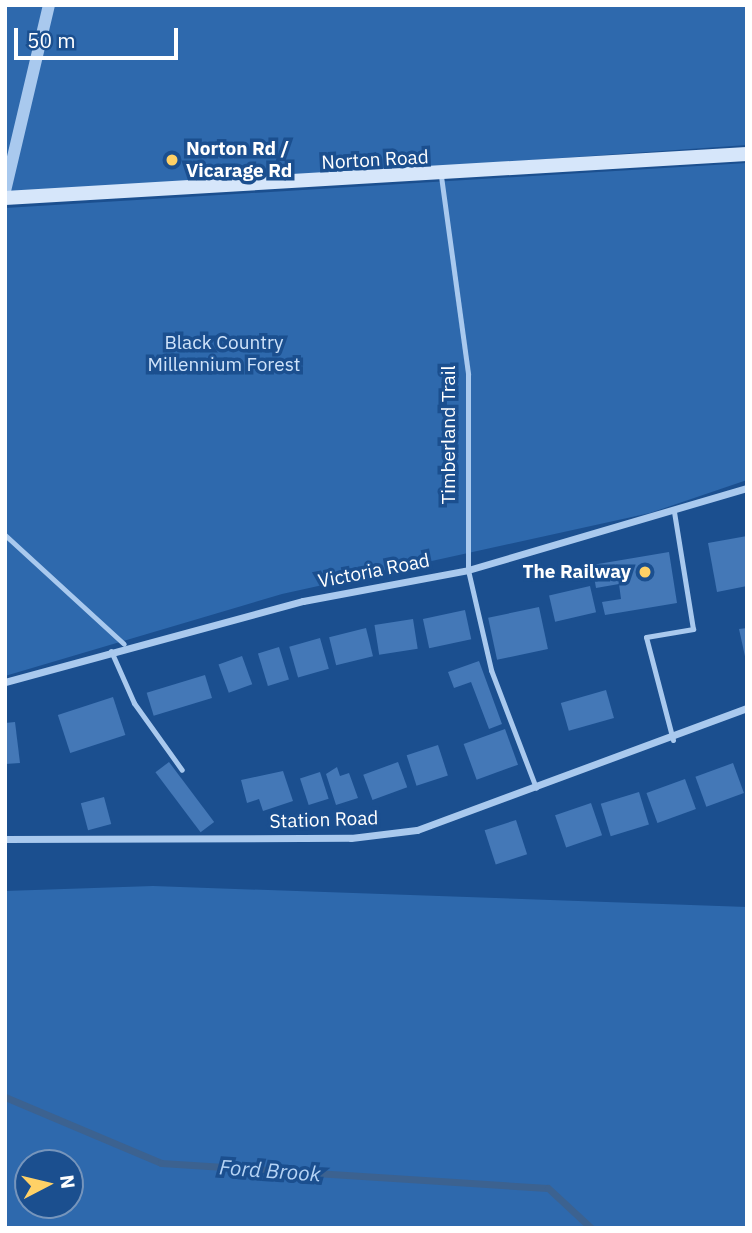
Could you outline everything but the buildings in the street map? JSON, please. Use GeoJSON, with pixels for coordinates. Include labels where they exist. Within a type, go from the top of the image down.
{"type":"FeatureCollection","features":[{"type":"Feature","properties":{"kind":"main road","name":"Norton Road"},"geometry":{"type":"LineString","coordinates":[[5,198],[441,176],[747,154]]}},
{"type":"Feature","properties":{"kind":"street"},"geometry":{"type":"LineString","coordinates":[[5,191],[49,5]]}},
{"type":"Feature","properties":{"kind":"street","name":"Victoria Road"},"geometry":{"type":"LineString","coordinates":[[5,681],[124,645],[468,569],[674,512],[747,488]]}},
{"type":"Feature","properties":{"kind":"street","name":"Station Road"},"geometry":{"type":"LineString","coordinates":[[5,839],[351,838],[436,825],[673,740],[747,708]]}},
{"type":"Feature","properties":{"kind":"lane","name":"Timberland Trail"},"geometry":{"type":"LineString","coordinates":[[441,176],[467,374],[468,569],[491,670],[536,788]]}},
{"type":"Feature","properties":{"kind":"lane"},"geometry":{"type":"LineString","coordinates":[[673,740],[646,637],[693,629],[674,512]]}},
{"type":"Feature","properties":{"kind":"lane"},"geometry":{"type":"LineString","coordinates":[[5,535],[124,645]]}},
{"type":"Feature","properties":{"kind":"lane"},"geometry":{"type":"LineString","coordinates":[[111,651],[134,704],[182,770]]}},
{"type":"Feature","properties":{"kind":"green space"},"geometry":{"type":"Polygon","coordinates":[[[5,5],[747,5],[747,145],[5,197],[5,5]]]}},
{"type":"Feature","properties":{"kind":"green space","name":"Black Country Millennium Forest"},"geometry":{"type":"Polygon","coordinates":[[[747,163],[747,480],[650,513],[282,594],[5,676],[5,208],[747,163]]]}},
{"type":"Feature","properties":{"kind":"green space"},"geometry":{"type":"Polygon","coordinates":[[[153,886],[747,907],[747,1228],[5,1228],[5,891],[153,886]]]}},
{"type":"Feature","properties":{"kind":"waterway","name":"Ford Brook"},"geometry":{"type":"LineString","coordinates":[[5,1097],[161,1163],[547,1188]]}},
{"type":"Feature","properties":{"kind":"waterway","name":"Ford Brook"},"geometry":{"type":"LineString","coordinates":[[548,1188],[591,1228]]}},
{"type":"Feature","properties":{"kind":"place","name":"Norton Rd / Vicarage Rd"},"geometry":{"type":"Point","coordinates":[172,160]}},
{"type":"Feature","properties":{"kind":"place","name":"The Railway"},"geometry":{"type":"Point","coordinates":[645,572]}}]}
